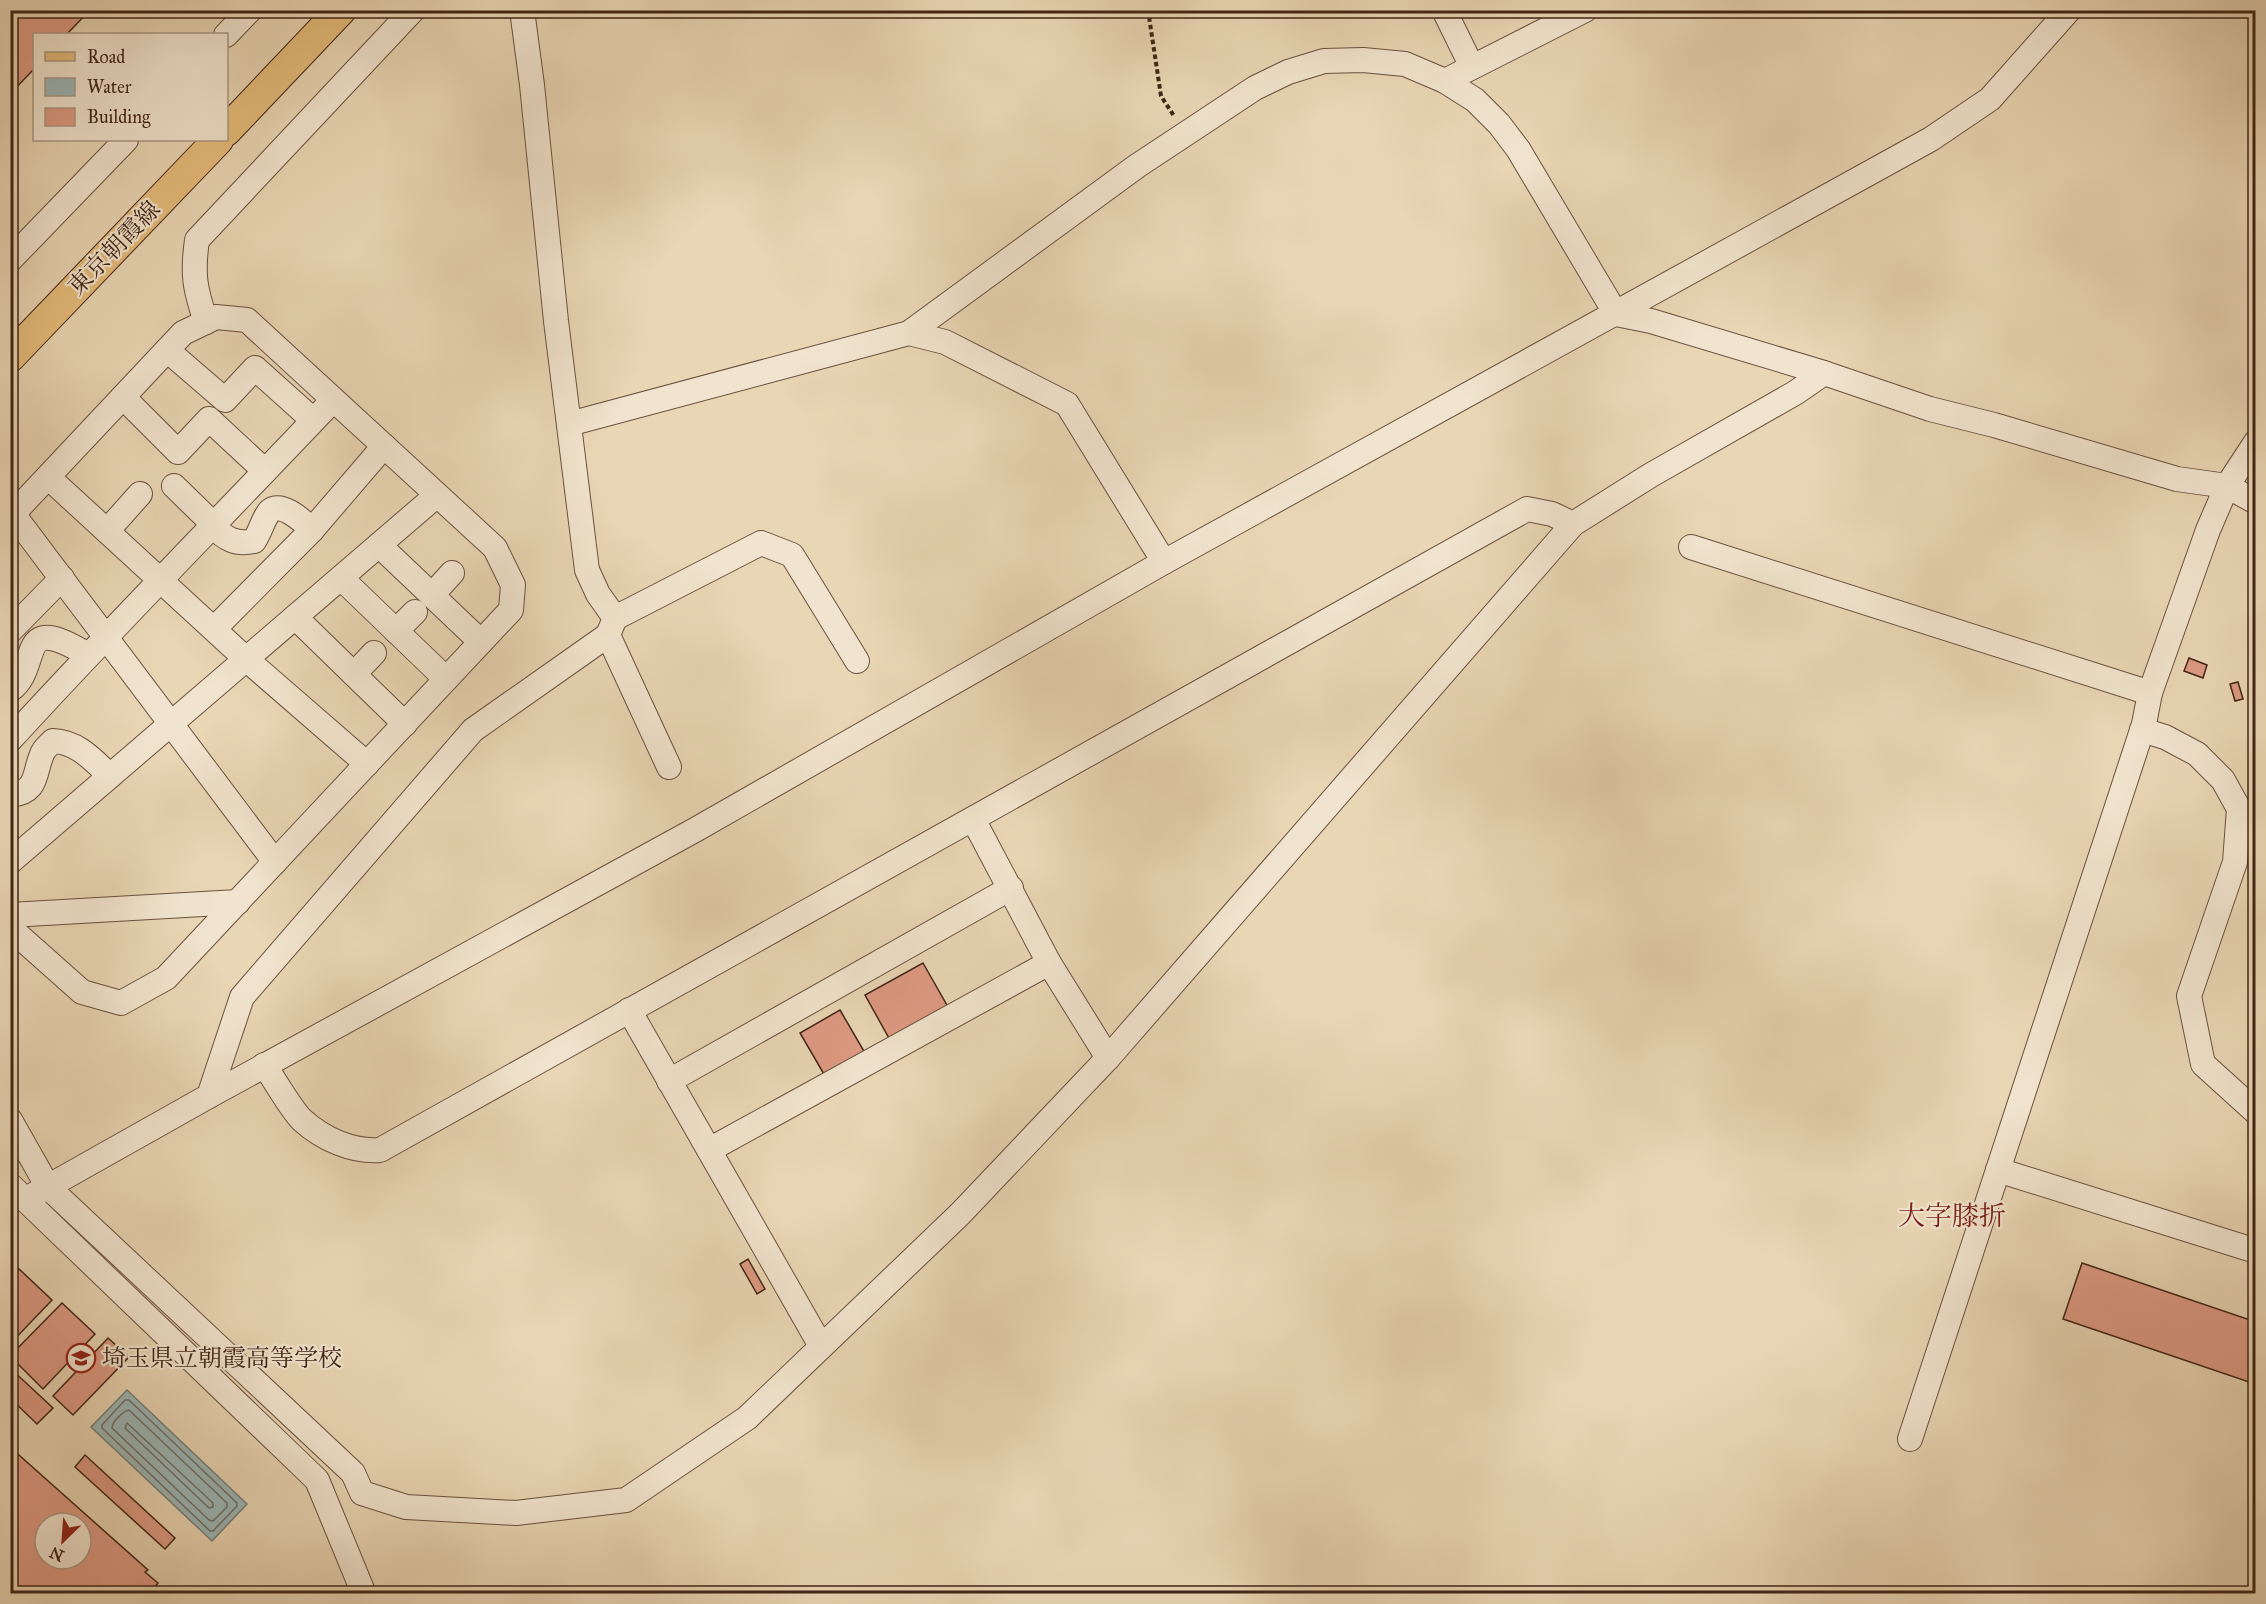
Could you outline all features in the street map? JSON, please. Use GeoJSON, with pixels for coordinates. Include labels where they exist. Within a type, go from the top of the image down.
{"type":"FeatureCollection","features":[{"type":"Feature","properties":{"kind":"main road"},"geometry":{"type":"LineString","coordinates":[[228,129],[341,10]]}},
{"type":"Feature","properties":{"kind":"main road","name":"東京朝霞線"},"geometry":{"type":"LineString","coordinates":[[10,357],[217,141]]}},
{"type":"Feature","properties":{"kind":"lane"},"geometry":{"type":"LineString","coordinates":[[228,33],[250,10]]}},
{"type":"Feature","properties":{"kind":"lane"},"geometry":{"type":"LineString","coordinates":[[206,322],[195,287],[193,265],[197,240],[413,10]]}},
{"type":"Feature","properties":{"kind":"lane"},"geometry":{"type":"LineString","coordinates":[[522,10],[556,321],[588,570],[669,767]]}},
{"type":"Feature","properties":{"kind":"lane"},"geometry":{"type":"LineString","coordinates":[[1444,10],[1473,67]]}},
{"type":"Feature","properties":{"kind":"lane"},"geometry":{"type":"LineString","coordinates":[[1445,81],[1585,10]]}},
{"type":"Feature","properties":{"kind":"lane"},"geometry":{"type":"LineString","coordinates":[[18,1192],[48,1187],[264,1065],[705,824],[1164,562],[1616,314],[1941,132],[1990,99],[2069,10]]}},
{"type":"Feature","properties":{"kind":"lane"},"geometry":{"type":"LineString","coordinates":[[569,424],[909,333],[1137,166],[1255,88],[1288,72],[1324,62],[1363,60],[1405,64],[1445,81],[1475,100],[1499,124],[1518,149],[1616,314],[1651,321],[1824,373],[1930,409],[1994,424],[2177,479],[2227,486],[2256,502]]}},
{"type":"Feature","properties":{"kind":"lane"},"geometry":{"type":"LineString","coordinates":[[10,260],[125,141]]}},
{"type":"Feature","properties":{"kind":"lane"},"geometry":{"type":"LineString","coordinates":[[10,928],[82,992],[122,1004],[166,978],[405,724],[511,610],[513,585],[495,548],[247,320],[216,317],[183,333],[12,515],[106,635],[275,862]]}},
{"type":"Feature","properties":{"kind":"lane"},"geometry":{"type":"LineString","coordinates":[[909,333],[945,342],[1067,404],[1164,562]]}},
{"type":"Feature","properties":{"kind":"lane"},"geometry":{"type":"LineString","coordinates":[[167,350],[225,400],[255,368],[314,420]]}},
{"type":"Feature","properties":{"kind":"lane"},"geometry":{"type":"LineString","coordinates":[[10,1120],[48,1187],[353,1473],[362,1492],[406,1507],[516,1513],[626,1500],[747,1418],[960,1214],[1108,1058],[1572,524],[1651,475],[1796,393],[1824,373]]}},
{"type":"Feature","properties":{"kind":"lane"},"geometry":{"type":"LineString","coordinates":[[123,397],[178,452],[209,419],[265,471]]}},
{"type":"Feature","properties":{"kind":"lane"},"geometry":{"type":"LineString","coordinates":[[10,740],[106,635],[161,581],[333,400]]}},
{"type":"Feature","properties":{"kind":"lane"},"geometry":{"type":"LineString","coordinates":[[1910,1439],[2142,730],[2150,693],[2208,530],[2227,486],[2256,442]]}},
{"type":"Feature","properties":{"kind":"lane"},"geometry":{"type":"LineString","coordinates":[[213,629],[312,530],[384,446]]}},
{"type":"Feature","properties":{"kind":"lane"},"geometry":{"type":"LineString","coordinates":[[48,477],[246,659],[367,764]]}},
{"type":"Feature","properties":{"kind":"lane"},"geometry":{"type":"LineString","coordinates":[[174,486],[222,537],[237,543],[254,541],[268,512],[273,509],[289,511],[298,516],[312,530]]}},
{"type":"Feature","properties":{"kind":"lane"},"geometry":{"type":"LineString","coordinates":[[107,531],[141,494]]}},
{"type":"Feature","properties":{"kind":"lane"},"geometry":{"type":"LineString","coordinates":[[10,862],[437,495]]}},
{"type":"Feature","properties":{"kind":"lane"},"geometry":{"type":"LineString","coordinates":[[264,1065],[302,1119],[336,1142],[363,1151],[380,1150],[1527,509],[1552,514],[1572,524]]}},
{"type":"Feature","properties":{"kind":"lane"},"geometry":{"type":"LineString","coordinates":[[208,1096],[242,997],[473,730],[612,626],[760,543],[792,555],[858,661]]}},
{"type":"Feature","properties":{"kind":"lane"},"geometry":{"type":"LineString","coordinates":[[379,545],[481,642]]}},
{"type":"Feature","properties":{"kind":"lane"},"geometry":{"type":"LineString","coordinates":[[1691,547],[2150,693]]}},
{"type":"Feature","properties":{"kind":"lane"},"geometry":{"type":"LineString","coordinates":[[432,595],[453,573]]}},
{"type":"Feature","properties":{"kind":"lane"},"geometry":{"type":"LineString","coordinates":[[10,631],[62,578]]}},
{"type":"Feature","properties":{"kind":"lane"},"geometry":{"type":"LineString","coordinates":[[341,578],[446,680]]}},
{"type":"Feature","properties":{"kind":"lane"},"geometry":{"type":"LineString","coordinates":[[396,631],[415,612]]}},
{"type":"Feature","properties":{"kind":"lane"},"geometry":{"type":"LineString","coordinates":[[295,617],[405,724]]}},
{"type":"Feature","properties":{"kind":"lane"},"geometry":{"type":"LineString","coordinates":[[10,690],[19,681],[31,648],[38,640],[48,638],[67,642],[88,655]]}},
{"type":"Feature","properties":{"kind":"lane"},"geometry":{"type":"LineString","coordinates":[[354,675],[374,653]]}},
{"type":"Feature","properties":{"kind":"lane"},"geometry":{"type":"LineString","coordinates":[[2142,730],[2165,737],[2197,754],[2223,780],[2239,809],[2235,862],[2189,996],[2203,1064],[2256,1112]]}},
{"type":"Feature","properties":{"kind":"lane"},"geometry":{"type":"LineString","coordinates":[[10,795],[27,790],[32,784],[43,750],[53,741],[65,741],[78,748],[110,776]]}},
{"type":"Feature","properties":{"kind":"lane"},"geometry":{"type":"LineString","coordinates":[[973,819],[1049,963],[1108,1058]]}},
{"type":"Feature","properties":{"kind":"lane"},"geometry":{"type":"LineString","coordinates":[[669,1081],[1011,888]]}},
{"type":"Feature","properties":{"kind":"lane"},"geometry":{"type":"LineString","coordinates":[[10,915],[238,902]]}},
{"type":"Feature","properties":{"kind":"lane"},"geometry":{"type":"LineString","coordinates":[[709,1150],[1049,963]]}},
{"type":"Feature","properties":{"kind":"lane"},"geometry":{"type":"LineString","coordinates":[[629,1010],[821,1346]]}},
{"type":"Feature","properties":{"kind":"lane"},"geometry":{"type":"LineString","coordinates":[[1998,1170],[2256,1251]]}},
{"type":"Feature","properties":{"kind":"lane"},"geometry":{"type":"LineString","coordinates":[[18,1192],[317,1480],[363,1593]]}},
{"type":"Feature","properties":{"kind":"lane"},"geometry":{"type":"LineString","coordinates":[[336,1526],[362,1492]]}},
{"type":"Feature","properties":{"kind":"path"},"geometry":{"type":"LineString","coordinates":[[1148,10],[1161,96],[1186,134]]}},
{"type":"Feature","properties":{"kind":"water"},"geometry":{"type":"Polygon","coordinates":[[[127,1390],[247,1504],[212,1541],[91,1427],[127,1390]]]}},
{"type":"Feature","properties":{"kind":"building"},"geometry":{"type":"Polygon","coordinates":[[[10,10],[90,10],[68,33],[33,33],[33,70],[10,94],[10,10]]]}},
{"type":"Feature","properties":{"kind":"building"},"geometry":{"type":"Polygon","coordinates":[[[2189,658],[2207,665],[2203,678],[2184,671],[2189,658]]]}},
{"type":"Feature","properties":{"kind":"building"},"geometry":{"type":"Polygon","coordinates":[[[2238,682],[2243,699],[2235,701],[2230,684],[2238,682]]]}},
{"type":"Feature","properties":{"kind":"building"},"geometry":{"type":"Polygon","coordinates":[[[923,963],[948,1007],[890,1040],[865,995],[923,963]]]}},
{"type":"Feature","properties":{"kind":"building"},"geometry":{"type":"Polygon","coordinates":[[[840,1010],[865,1053],[825,1076],[800,1033],[840,1010]]]}},
{"type":"Feature","properties":{"kind":"building"},"geometry":{"type":"Polygon","coordinates":[[[748,1259],[765,1289],[757,1294],[740,1264],[748,1259]]]}},
{"type":"Feature","properties":{"kind":"building"},"geometry":{"type":"Polygon","coordinates":[[[2082,1263],[2256,1322],[2255,1384],[2063,1319],[2082,1263]]]}},
{"type":"Feature","properties":{"kind":"building"},"geometry":{"type":"Polygon","coordinates":[[[18,1268],[52,1300],[10,1344],[10,1276],[18,1268]]]}},
{"type":"Feature","properties":{"kind":"building"},"geometry":{"type":"Polygon","coordinates":[[[62,1303],[95,1334],[43,1389],[10,1356],[62,1303]]]}},
{"type":"Feature","properties":{"kind":"building"},"geometry":{"type":"Polygon","coordinates":[[[108,1338],[129,1357],[73,1415],[53,1396],[108,1338]]]}},
{"type":"Feature","properties":{"kind":"building"},"geometry":{"type":"Polygon","coordinates":[[[10,1368],[53,1408],[37,1424],[10,1398],[10,1368]]]}},
{"type":"Feature","properties":{"kind":"building"},"geometry":{"type":"Polygon","coordinates":[[[10,1447],[82,1511],[33,1511],[33,1571],[93,1571],[93,1521],[148,1570],[145,1572],[158,1583],[149,1594],[10,1594],[10,1447]]]}},
{"type":"Feature","properties":{"kind":"building"},"geometry":{"type":"Polygon","coordinates":[[[85,1455],[175,1538],[165,1549],[75,1467],[85,1455]]]}},
{"type":"Feature","properties":{"kind":"place","name":"埼玉県立朝霞高等学校"},"geometry":{"type":"Point","coordinates":[81,1358]}},
{"type":"Feature","properties":{"kind":"district","name":"大字膝折"},"geometry":{"type":"Point","coordinates":[1952,1215]}}]}
